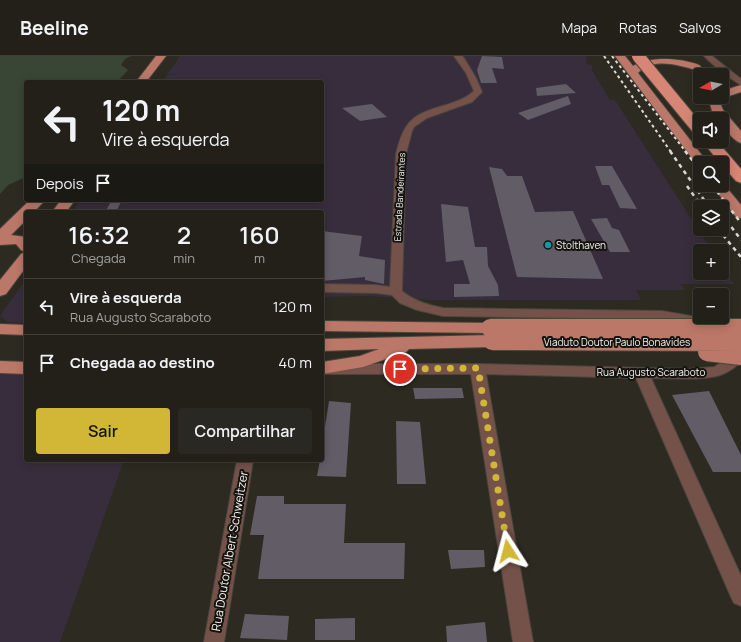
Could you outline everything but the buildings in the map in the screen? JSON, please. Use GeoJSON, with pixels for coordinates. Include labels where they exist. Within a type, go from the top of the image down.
{"type":"FeatureCollection","features":[{"type":"Feature","properties":{"kind":"highway"},"geometry":{"type":"LineString","coordinates":[[638,56],[693,119]]}},
{"type":"Feature","properties":{"kind":"highway"},"geometry":{"type":"LineString","coordinates":[[648,56],[693,117]]}},
{"type":"Feature","properties":{"kind":"highway"},"geometry":{"type":"LineString","coordinates":[[717,148],[741,178]]}},
{"type":"Feature","properties":{"kind":"highway"},"geometry":{"type":"LineString","coordinates":[[728,148],[741,163]]}},
{"type":"Feature","properties":{"kind":"main road"},"geometry":{"type":"LineString","coordinates":[[143,80],[161,56]]}},
{"type":"Feature","properties":{"kind":"main road"},"geometry":{"type":"LineString","coordinates":[[154,80],[172,56]]}},
{"type":"Feature","properties":{"kind":"main road"},"geometry":{"type":"LineString","coordinates":[[620,56],[697,156]]}},
{"type":"Feature","properties":{"kind":"main road"},"geometry":{"type":"LineString","coordinates":[[633,72],[633,61],[643,56]]}},
{"type":"Feature","properties":{"kind":"main road"},"geometry":{"type":"LineString","coordinates":[[686,56],[696,68]]}},
{"type":"Feature","properties":{"kind":"main road"},"geometry":{"type":"LineString","coordinates":[[633,72],[640,63],[653,59],[675,60],[693,68]]}},
{"type":"Feature","properties":{"kind":"main road"},"geometry":{"type":"LineString","coordinates":[[729,93],[740,89]]}},
{"type":"Feature","properties":{"kind":"main road"},"geometry":{"type":"LineString","coordinates":[[715,104],[718,111],[741,139]]}},
{"type":"Feature","properties":{"kind":"main road"},"geometry":{"type":"LineString","coordinates":[[723,104],[741,127]]}},
{"type":"Feature","properties":{"kind":"main road"},"geometry":{"type":"LineString","coordinates":[[724,192],[741,214]]}},
{"type":"Feature","properties":{"kind":"main road"},"geometry":{"type":"LineString","coordinates":[[28,210],[36,202]]}},
{"type":"Feature","properties":{"kind":"main road"},"geometry":{"type":"LineString","coordinates":[[0,237],[24,214]]}},
{"type":"Feature","properties":{"kind":"main road"},"geometry":{"type":"LineString","coordinates":[[0,241],[10,239],[21,240],[24,244]]}},
{"type":"Feature","properties":{"kind":"main road"},"geometry":{"type":"LineString","coordinates":[[0,291],[24,260]]}},
{"type":"Feature","properties":{"kind":"main road"},"geometry":{"type":"LineString","coordinates":[[701,328],[741,324]]}},
{"type":"Feature","properties":{"kind":"main road"},"geometry":{"type":"LineString","coordinates":[[324,326],[491,335],[741,328]]}},
{"type":"Feature","properties":{"kind":"main road"},"geometry":{"type":"LineString","coordinates":[[0,329],[24,330]]}},
{"type":"Feature","properties":{"kind":"main road"},"geometry":{"type":"LineString","coordinates":[[324,369],[363,361],[396,350],[431,343],[491,335]]}},
{"type":"Feature","properties":{"kind":"main road","name":"Viaduto Doutor Paulo Bonavides"},"geometry":{"type":"LineString","coordinates":[[491,335],[605,343],[741,342]]}},
{"type":"Feature","properties":{"kind":"main road"},"geometry":{"type":"LineString","coordinates":[[324,345],[431,343]]}},
{"type":"Feature","properties":{"kind":"main road"},"geometry":{"type":"LineString","coordinates":[[605,343],[741,356]]}},
{"type":"Feature","properties":{"kind":"main road"},"geometry":{"type":"LineString","coordinates":[[0,367],[24,368]]}},
{"type":"Feature","properties":{"kind":"street","name":"Estrada Bandeirantes"},"geometry":{"type":"LineString","coordinates":[[396,292],[401,154],[405,138],[411,125],[420,118],[469,100],[478,92],[465,64],[458,56]]}},
{"type":"Feature","properties":{"kind":"street"},"geometry":{"type":"LineString","coordinates":[[708,56],[725,71],[740,89]]}},
{"type":"Feature","properties":{"kind":"street","name":"Rua Augusto Scaraboto"},"geometry":{"type":"LineString","coordinates":[[324,288],[376,289],[396,292],[405,300],[422,307],[444,312],[544,312],[677,317],[698,321],[718,333],[731,352],[731,363],[717,372],[688,374],[478,368],[324,369]]}},
{"type":"Feature","properties":{"kind":"street"},"geometry":{"type":"LineString","coordinates":[[478,368],[523,642]]}},
{"type":"Feature","properties":{"kind":"street"},"geometry":{"type":"LineString","coordinates":[[641,373],[741,598]]}},
{"type":"Feature","properties":{"kind":"street","name":"Rua Doutor Albert Schweitzer"},"geometry":{"type":"LineString","coordinates":[[214,642],[245,462]]}},
{"type":"Feature","properties":{"kind":"shaded area","name":"Stolthaven"},"geometry":{"type":"Polygon","coordinates":[[[180,56],[586,56],[587,64],[592,65],[592,70],[610,100],[615,100],[693,221],[693,236],[702,236],[708,244],[693,244],[693,280],[729,280],[729,276],[734,284],[681,284],[685,290],[636,290],[641,300],[432,300],[367,296],[324,297],[324,210],[73,210],[79,202],[324,202],[324,80],[163,80],[180,56]]]}},
{"type":"Feature","properties":{"kind":"shaded area"},"geometry":{"type":"Polygon","coordinates":[[[24,282],[24,323],[7,322],[0,316],[24,282]]]}},
{"type":"Feature","properties":{"kind":"shaded area"},"geometry":{"type":"Polygon","coordinates":[[[0,373],[24,374],[24,462],[123,462],[60,642],[0,642],[0,373]]]}},
{"type":"Feature","properties":{"kind":"green space"},"geometry":{"type":"Polygon","coordinates":[[[0,56],[131,56],[125,59],[121,65],[128,70],[119,80],[24,80],[24,178],[8,185],[0,194],[0,56]]]}},
{"type":"Feature","properties":{"kind":"railway"},"geometry":{"type":"LineString","coordinates":[[604,56],[671,152]]}},
{"type":"Feature","properties":{"kind":"railway"},"geometry":{"type":"LineString","coordinates":[[612,56],[686,152]]}},
{"type":"Feature","properties":{"kind":"railway"},"geometry":{"type":"LineString","coordinates":[[670,151],[704,200]]}},
{"type":"Feature","properties":{"kind":"railway"},"geometry":{"type":"LineString","coordinates":[[685,151],[693,161]]}},
{"type":"Feature","properties":{"kind":"railway"},"geometry":{"type":"LineString","coordinates":[[687,186],[697,200]]}},
{"type":"Feature","properties":{"kind":"railway"},"geometry":{"type":"LineString","coordinates":[[717,192],[741,223]]}},
{"type":"Feature","properties":{"kind":"railway"},"geometry":{"type":"LineString","coordinates":[[729,224],[741,240]]}},
{"type":"Feature","properties":{"kind":"railway"},"geometry":{"type":"LineString","coordinates":[[724,236],[741,257]]}},
{"type":"Feature","properties":{"kind":"place","name":"Stolthaven"},"geometry":{"type":"Point","coordinates":[548,245]}},
{"type":"Feature","properties":{"kind":"route"},"geometry":{"type":"LineString","coordinates":[[400,369],[478,368],[508,551]]}}]}
